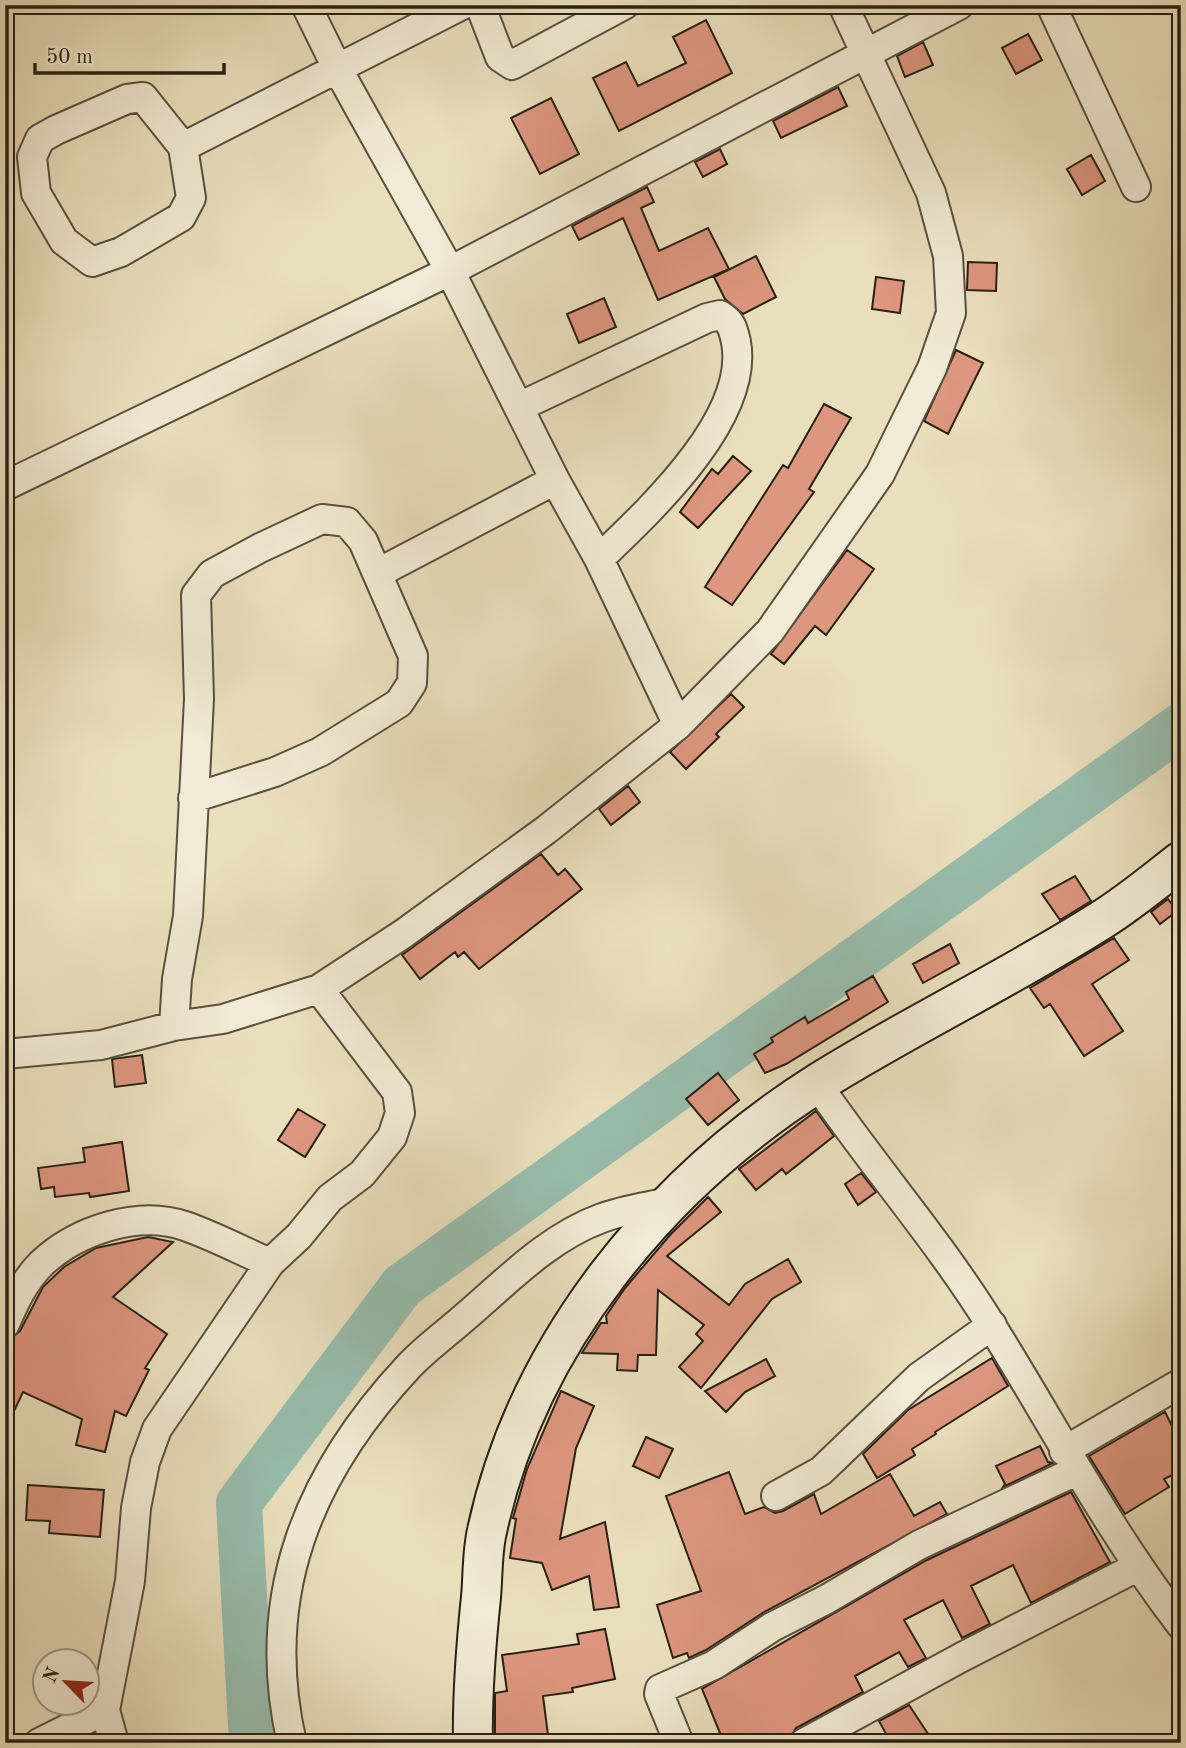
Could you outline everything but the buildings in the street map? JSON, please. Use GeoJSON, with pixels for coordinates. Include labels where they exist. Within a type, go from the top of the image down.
{"type":"FeatureCollection","features":[{"type":"Feature","properties":{"kind":"street"},"geometry":{"type":"LineString","coordinates":[[306,5],[337,68],[450,271],[521,406],[555,480],[599,559],[678,725]]}},
{"type":"Feature","properties":{"kind":"street"},"geometry":{"type":"LineString","coordinates":[[183,147],[462,5]]}},
{"type":"Feature","properties":{"kind":"street"},"geometry":{"type":"LineString","coordinates":[[480,5],[500,57],[512,65],[624,5]]}},
{"type":"Feature","properties":{"kind":"street"},"geometry":{"type":"LineString","coordinates":[[5,1054],[101,1045],[174,1026],[223,1019],[319,989],[403,934],[546,830],[678,725],[770,631],[880,474],[932,368],[951,313],[948,256],[931,193],[867,51],[843,5]]}},
{"type":"Feature","properties":{"kind":"street"},"geometry":{"type":"LineString","coordinates":[[5,486],[450,271],[959,5]]}},
{"type":"Feature","properties":{"kind":"street"},"geometry":{"type":"LineString","coordinates":[[1051,5],[1136,187]]}},
{"type":"Feature","properties":{"kind":"street"},"geometry":{"type":"LineString","coordinates":[[143,97],[183,147],[191,198],[181,217],[121,252],[92,262],[64,241],[36,193],[32,157],[40,139],[127,99],[143,97]]}},
{"type":"Feature","properties":{"kind":"street"},"geometry":{"type":"LineString","coordinates":[[521,406],[708,318],[720,315],[733,327],[739,361],[728,401],[670,492],[599,559]]}},
{"type":"Feature","properties":{"kind":"street"},"geometry":{"type":"LineString","coordinates":[[378,573],[555,480]]}},
{"type":"Feature","properties":{"kind":"street"},"geometry":{"type":"LineString","coordinates":[[174,1026],[177,979],[188,916],[193,798],[200,699],[196,595],[212,574],[323,519],[347,522],[363,541],[413,656],[412,683],[398,703],[320,752],[275,772],[193,798]]}},
{"type":"Feature","properties":{"kind":"street"},"geometry":{"type":"LineString","coordinates":[[473,1743],[476,1645],[486,1532],[504,1472],[556,1351],[609,1273],[669,1202],[724,1151],[817,1084],[1105,918],[1181,861]]}},
{"type":"Feature","properties":{"kind":"street"},"geometry":{"type":"LineString","coordinates":[[114,1743],[105,1710],[130,1581],[136,1508],[145,1462],[157,1429],[270,1263],[299,1236],[330,1198],[362,1174],[392,1137],[400,1113],[397,1092],[319,989]]}},
{"type":"Feature","properties":{"kind":"street"},"geometry":{"type":"LineString","coordinates":[[817,1084],[992,1325],[1070,1461],[1137,1567],[1181,1625]]}},
{"type":"Feature","properties":{"kind":"street"},"geometry":{"type":"LineString","coordinates":[[292,1743],[282,1699],[281,1620],[294,1556],[313,1503],[364,1419],[411,1364],[541,1252],[602,1217],[669,1202]]}},
{"type":"Feature","properties":{"kind":"street"},"geometry":{"type":"LineString","coordinates":[[5,1324],[16,1297],[40,1265],[60,1249],[90,1233],[136,1219],[184,1225],[270,1263]]}},
{"type":"Feature","properties":{"kind":"street"},"geometry":{"type":"LineString","coordinates":[[776,1496],[821,1471],[919,1377],[992,1325]]}},
{"type":"Feature","properties":{"kind":"street"},"geometry":{"type":"LineString","coordinates":[[679,1743],[659,1694],[660,1689],[703,1671],[772,1627],[827,1599],[1070,1461],[1181,1383]]}},
{"type":"Feature","properties":{"kind":"street"},"geometry":{"type":"LineString","coordinates":[[804,1743],[962,1657],[1137,1567]]}},
{"type":"Feature","properties":{"kind":"street"},"geometry":{"type":"LineString","coordinates":[[39,1743],[105,1710]]}},
{"type":"Feature","properties":{"kind":"waterway"},"geometry":{"type":"LineString","coordinates":[[252,1743],[239,1503],[402,1286],[1181,726]]}}]}
